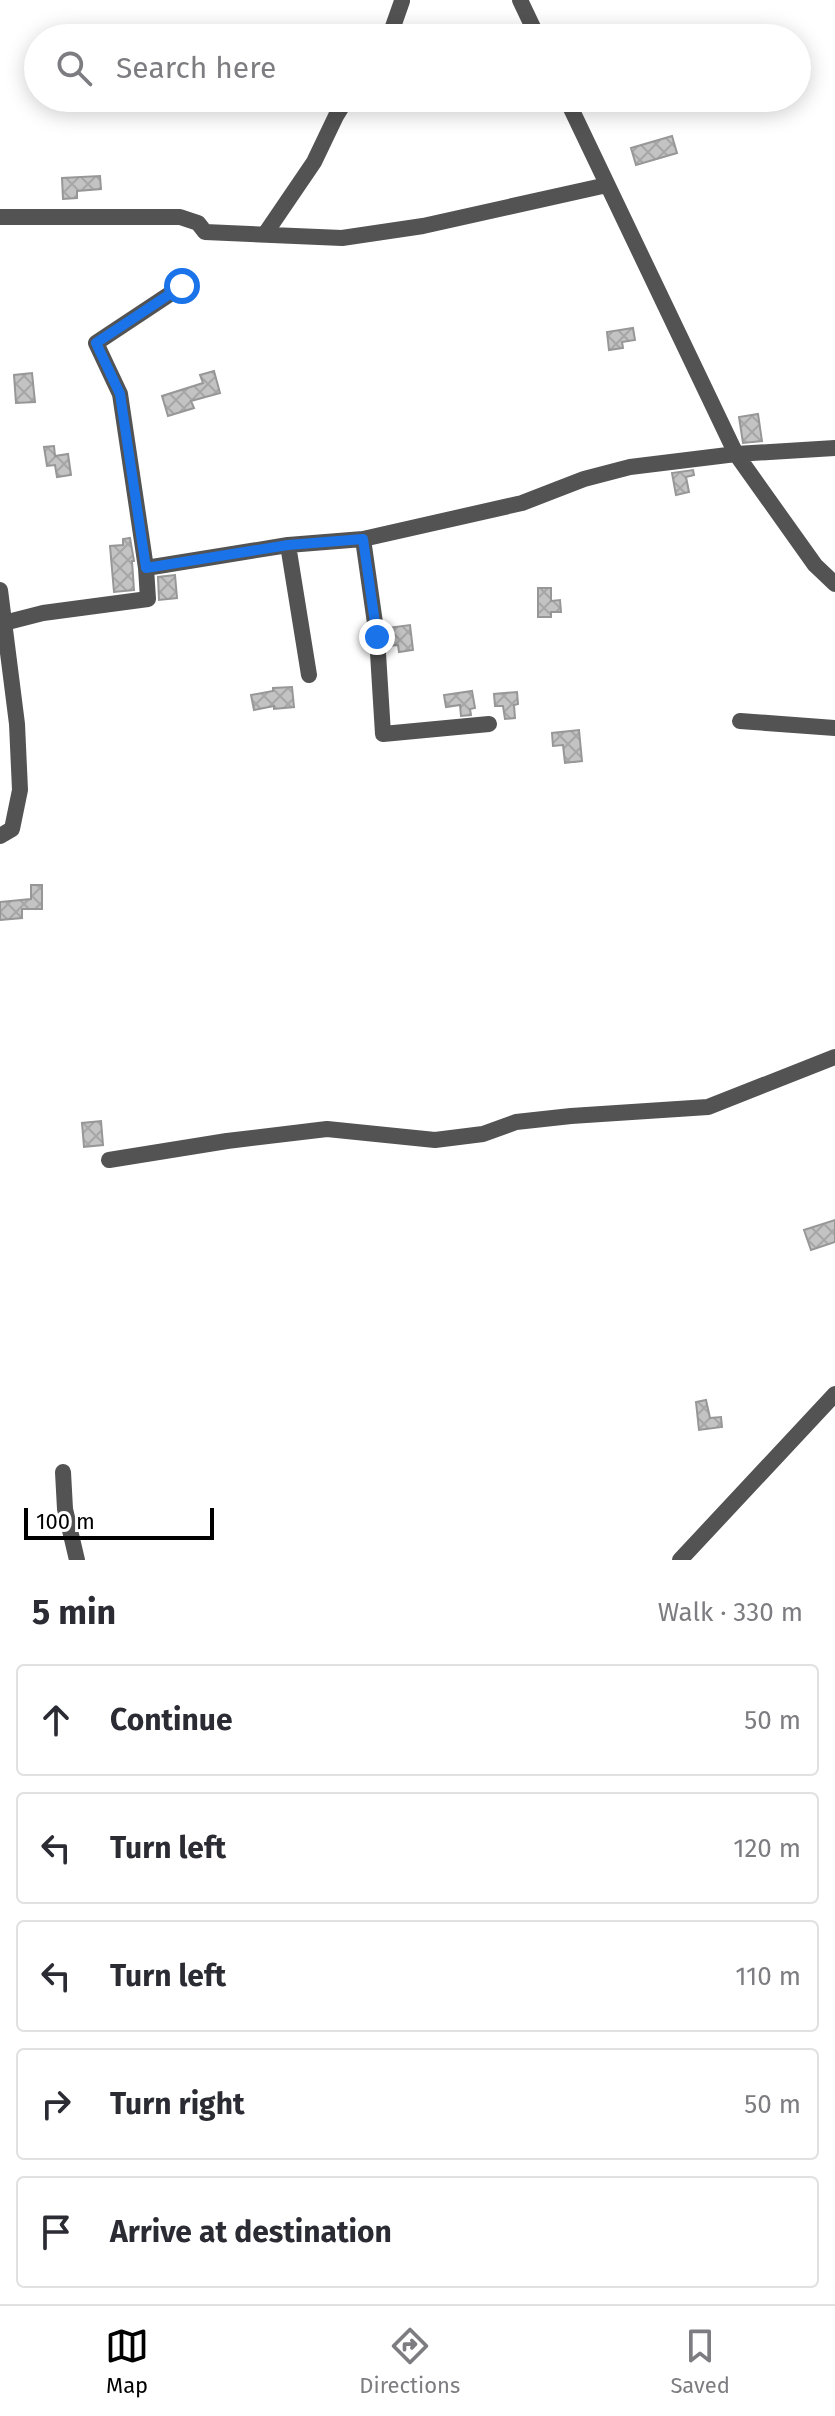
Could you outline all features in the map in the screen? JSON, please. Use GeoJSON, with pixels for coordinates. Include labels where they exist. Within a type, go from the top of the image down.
{"type":"FeatureCollection","features":[{"type":"Feature","properties":{"kind":"street"},"geometry":{"type":"LineString","coordinates":[[520,0],[531,24]]}},
{"type":"Feature","properties":{"kind":"street"},"geometry":{"type":"LineString","coordinates":[[394,24],[402,1]]}},
{"type":"Feature","properties":{"kind":"street"},"geometry":{"type":"LineString","coordinates":[[265,234],[314,162],[338,112]]}},
{"type":"Feature","properties":{"kind":"street"},"geometry":{"type":"LineString","coordinates":[[573,112],[736,454],[815,565],[835,584]]}},
{"type":"Feature","properties":{"kind":"street"},"geometry":{"type":"LineString","coordinates":[[0,217],[180,217],[198,223],[205,232],[342,238],[423,226],[607,185]]}},
{"type":"Feature","properties":{"kind":"street"},"geometry":{"type":"LineString","coordinates":[[3,624],[43,613],[148,599],[120,394],[96,343],[182,286]]}},
{"type":"Feature","properties":{"kind":"street"},"geometry":{"type":"LineString","coordinates":[[146,568],[288,545],[363,539],[522,503],[584,479],[630,467],[736,454],[835,448]]}},
{"type":"Feature","properties":{"kind":"street"},"geometry":{"type":"LineString","coordinates":[[363,539],[377,637],[383,734],[489,724]]}},
{"type":"Feature","properties":{"kind":"street"},"geometry":{"type":"LineString","coordinates":[[288,545],[309,675]]}},
{"type":"Feature","properties":{"kind":"street"},"geometry":{"type":"LineString","coordinates":[[0,590],[17,724],[20,790],[12,829],[0,836]]}},
{"type":"Feature","properties":{"kind":"street"},"geometry":{"type":"LineString","coordinates":[[740,721],[835,728]]}},
{"type":"Feature","properties":{"kind":"street"},"geometry":{"type":"LineString","coordinates":[[109,1160],[327,1129],[435,1140],[483,1134],[516,1122],[557,1117],[708,1107],[835,1057]]}},
{"type":"Feature","properties":{"kind":"street"},"geometry":{"type":"LineString","coordinates":[[680,1560],[835,1394]]}},
{"type":"Feature","properties":{"kind":"street"},"geometry":{"type":"LineString","coordinates":[[63,1472],[65,1509],[77,1560]]}},
{"type":"Feature","properties":{"kind":"building"},"geometry":{"type":"Polygon","coordinates":[[[672,136],[677,153],[636,165],[631,148],[672,136]]]}},
{"type":"Feature","properties":{"kind":"building"},"geometry":{"type":"Polygon","coordinates":[[[100,176],[101,189],[77,191],[77,198],[63,199],[62,178],[100,176]]]}},
{"type":"Feature","properties":{"kind":"building"},"geometry":{"type":"Polygon","coordinates":[[[633,328],[635,340],[622,342],[623,348],[609,350],[607,332],[633,328]]]}},
{"type":"Feature","properties":{"kind":"building"},"geometry":{"type":"Polygon","coordinates":[[[214,371],[220,393],[191,401],[194,408],[168,416],[162,396],[203,383],[200,375],[214,371]]]}},
{"type":"Feature","properties":{"kind":"building"},"geometry":{"type":"Polygon","coordinates":[[[32,373],[35,402],[16,403],[14,375],[32,373]]]}},
{"type":"Feature","properties":{"kind":"building"},"geometry":{"type":"Polygon","coordinates":[[[758,414],[762,441],[743,443],[739,417],[758,414]]]}},
{"type":"Feature","properties":{"kind":"building"},"geometry":{"type":"Polygon","coordinates":[[[54,446],[55,456],[68,454],[71,475],[57,477],[55,465],[47,466],[44,447],[54,446]]]}},
{"type":"Feature","properties":{"kind":"building"},"geometry":{"type":"Polygon","coordinates":[[[693,470],[694,475],[686,477],[689,492],[676,495],[672,473],[693,470]]]}},
{"type":"Feature","properties":{"kind":"building"},"geometry":{"type":"Polygon","coordinates":[[[130,538],[134,590],[114,592],[110,546],[123,545],[123,539],[130,538]]]}},
{"type":"Feature","properties":{"kind":"building"},"geometry":{"type":"Polygon","coordinates":[[[175,575],[177,598],[159,600],[158,577],[175,575]]]}},
{"type":"Feature","properties":{"kind":"building"},"geometry":{"type":"Polygon","coordinates":[[[538,588],[551,588],[551,601],[560,600],[561,612],[551,612],[551,617],[538,617],[538,588]]]}},
{"type":"Feature","properties":{"kind":"building"},"geometry":{"type":"Polygon","coordinates":[[[410,625],[413,650],[399,652],[398,645],[389,646],[387,628],[410,625]]]}},
{"type":"Feature","properties":{"kind":"building"},"geometry":{"type":"Polygon","coordinates":[[[292,687],[294,707],[274,709],[274,706],[254,710],[251,695],[273,691],[273,688],[292,687]]]}},
{"type":"Feature","properties":{"kind":"building"},"geometry":{"type":"Polygon","coordinates":[[[472,691],[475,708],[470,709],[471,715],[461,716],[460,705],[446,707],[444,695],[472,691]]]}},
{"type":"Feature","properties":{"kind":"building"},"geometry":{"type":"Polygon","coordinates":[[[517,692],[515,718],[505,719],[503,706],[495,706],[494,694],[517,692]]]}},
{"type":"Feature","properties":{"kind":"building"},"geometry":{"type":"Polygon","coordinates":[[[579,730],[582,761],[565,763],[563,745],[553,746],[552,733],[579,730]]]}},
{"type":"Feature","properties":{"kind":"building"},"geometry":{"type":"Polygon","coordinates":[[[31,885],[42,885],[42,909],[22,909],[22,918],[0,920],[0,902],[31,899],[31,885]]]}},
{"type":"Feature","properties":{"kind":"building"},"geometry":{"type":"Polygon","coordinates":[[[101,1121],[103,1145],[84,1147],[82,1123],[101,1121]]]}},
{"type":"Feature","properties":{"kind":"building"},"geometry":{"type":"Polygon","coordinates":[[[835,1220],[835,1242],[811,1250],[804,1230],[835,1220]]]}},
{"type":"Feature","properties":{"kind":"building"},"geometry":{"type":"Polygon","coordinates":[[[706,1400],[710,1418],[721,1417],[722,1427],[699,1430],[696,1402],[706,1400]]]}},
{"type":"Feature","properties":{"kind":"route"},"geometry":{"type":"LineString","coordinates":[[182,286],[96,343],[120,394],[146,568],[288,545],[363,539],[377,637]]}}]}
